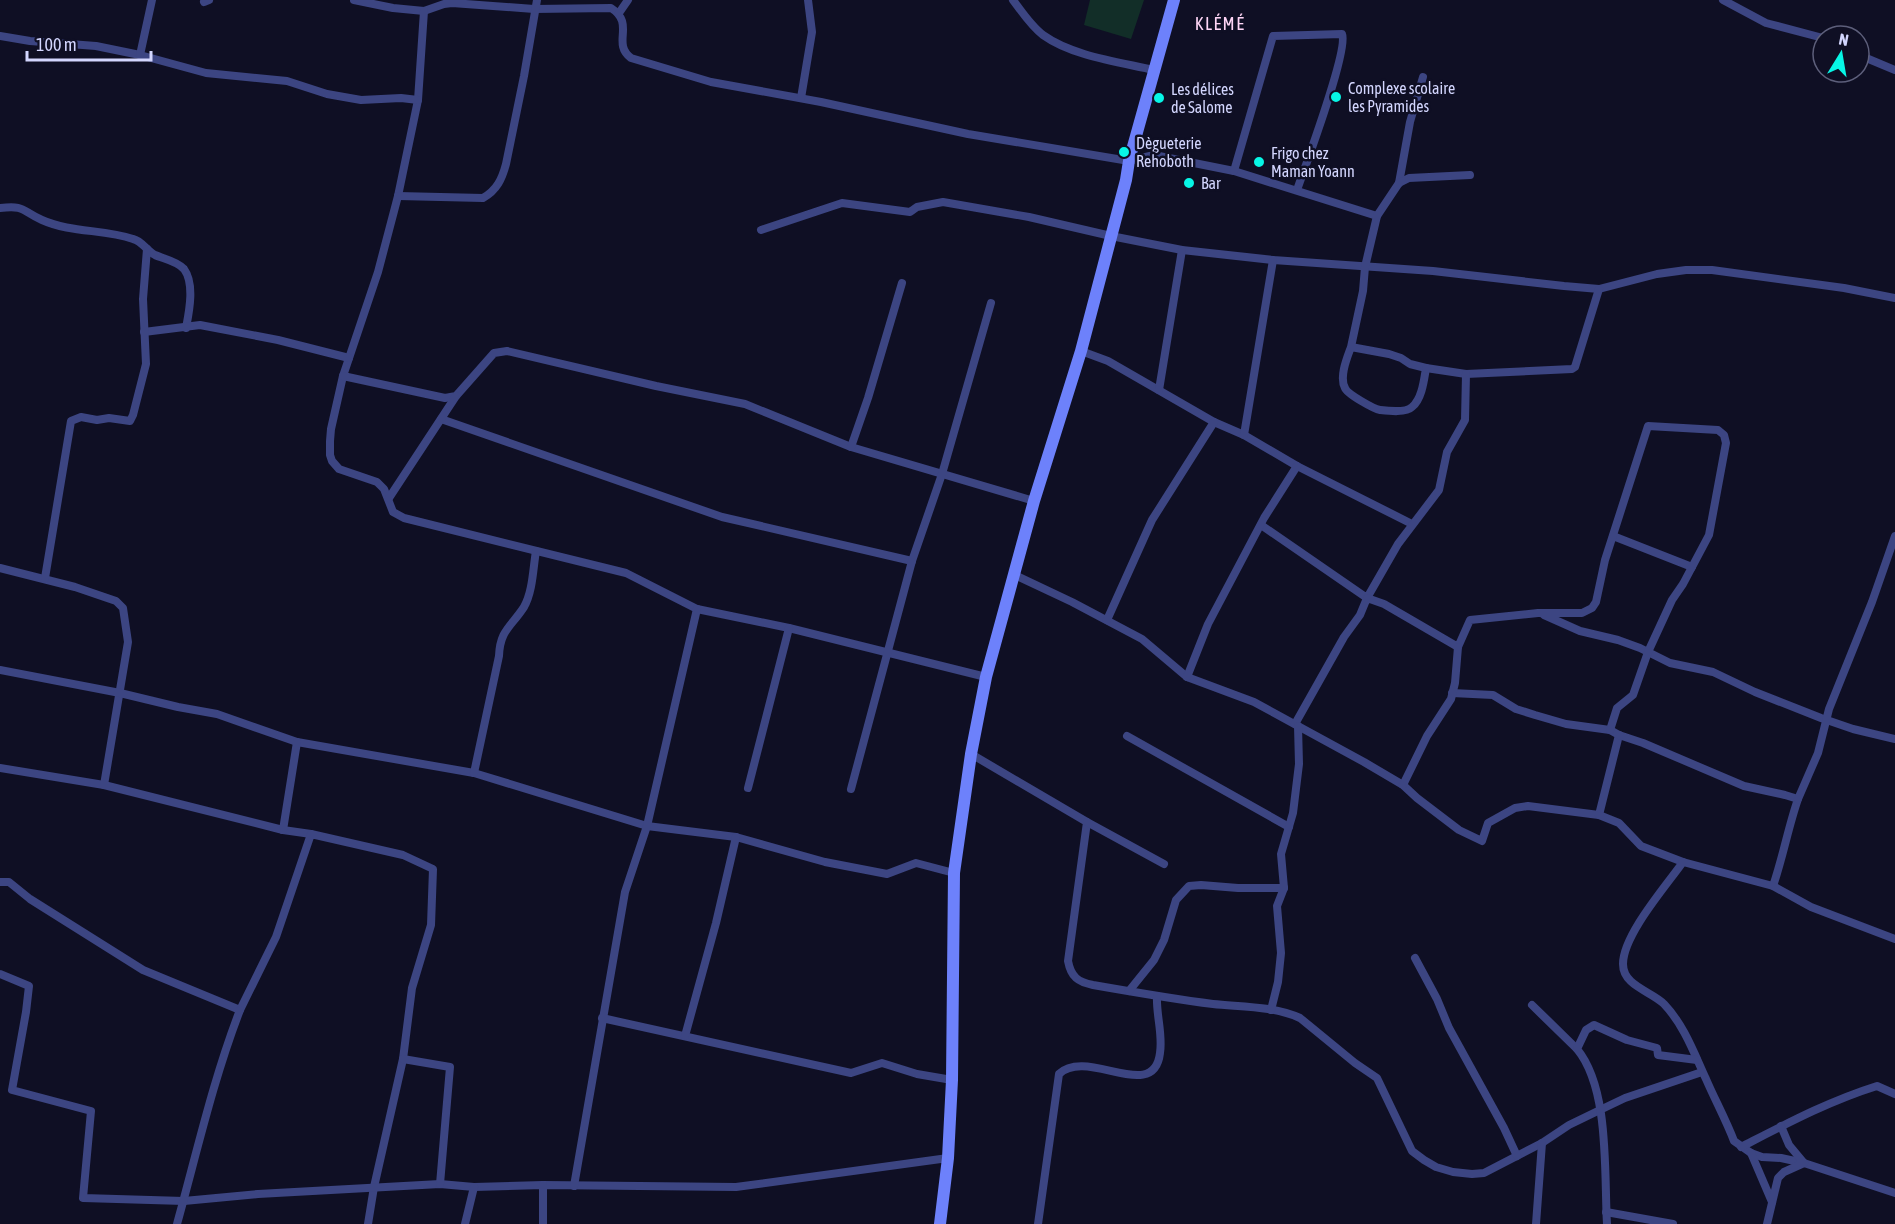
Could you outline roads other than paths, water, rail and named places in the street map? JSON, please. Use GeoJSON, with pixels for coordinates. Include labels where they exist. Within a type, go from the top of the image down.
{"type":"FeatureCollection","features":[{"type":"Feature","properties":{"kind":"street"},"geometry":{"type":"LineString","coordinates":[[140,55],[152,0]]}},
{"type":"Feature","properties":{"kind":"street"},"geometry":{"type":"LineString","coordinates":[[354,0],[424,11],[452,3],[611,8],[619,13],[623,21],[624,51],[631,58],[711,82],[801,98],[968,134],[1129,161],[1154,154],[1234,171],[1377,216]]}},
{"type":"Feature","properties":{"kind":"street"},"geometry":{"type":"LineString","coordinates":[[619,13],[628,0]]}},
{"type":"Feature","properties":{"kind":"street"},"geometry":{"type":"LineString","coordinates":[[801,98],[812,32],[808,0]]}},
{"type":"Feature","properties":{"kind":"street"},"geometry":{"type":"LineString","coordinates":[[1013,0],[1034,27],[1044,36],[1058,43],[1073,50],[1154,70]]}},
{"type":"Feature","properties":{"kind":"street"},"geometry":{"type":"LineString","coordinates":[[940,1224],[948,1158],[952,1080],[954,873],[971,754],[986,677],[1034,501],[1081,351],[1129,161],[1174,0]]}},
{"type":"Feature","properties":{"kind":"street"},"geometry":{"type":"LineString","coordinates":[[1723,0],[1766,23],[1811,35]]}},
{"type":"Feature","properties":{"kind":"street"},"geometry":{"type":"LineString","coordinates":[[398,196],[483,198],[494,192],[506,164],[524,76],[535,4]]}},
{"type":"Feature","properties":{"kind":"street"},"geometry":{"type":"LineString","coordinates":[[424,11],[418,100],[398,196],[378,272],[349,358],[331,429],[330,455],[332,461],[339,469],[377,482],[389,498],[393,512],[404,518],[626,573],[697,609],[789,628],[986,677]]}},
{"type":"Feature","properties":{"kind":"street"},"geometry":{"type":"LineString","coordinates":[[1234,171],[1274,36],[1342,34],[1344,38],[1339,62],[1297,190]]}},
{"type":"Feature","properties":{"kind":"street"},"geometry":{"type":"LineString","coordinates":[[0,36],[30,41],[78,44],[140,55],[206,73],[287,81],[327,94],[361,100],[401,98],[418,100]]}},
{"type":"Feature","properties":{"kind":"street"},"geometry":{"type":"LineString","coordinates":[[1871,60],[1895,70]]}},
{"type":"Feature","properties":{"kind":"street"},"geometry":{"type":"LineString","coordinates":[[1423,77],[1410,122],[1399,183],[1377,216],[1343,378],[1345,389],[1381,410],[1404,411],[1414,406],[1423,386],[1426,368]]}},
{"type":"Feature","properties":{"kind":"street"},"geometry":{"type":"LineString","coordinates":[[1399,183],[1408,178],[1470,175]]}},
{"type":"Feature","properties":{"kind":"street"},"geometry":{"type":"LineString","coordinates":[[761,230],[842,203],[910,212],[917,207],[943,202],[1029,217],[1182,250],[1274,260],[1433,271],[1599,289],[1636,278],[1712,270],[1844,288],[1895,298]]}},
{"type":"Feature","properties":{"kind":"street"},"geometry":{"type":"LineString","coordinates":[[0,208],[20,207],[42,220],[66,228],[134,239],[155,255],[168,258],[184,269],[190,287],[186,328]]}},
{"type":"Feature","properties":{"kind":"street"},"geometry":{"type":"LineString","coordinates":[[45,578],[71,421],[81,417],[129,421],[133,415],[146,364],[143,299],[147,249]]}},
{"type":"Feature","properties":{"kind":"street"},"geometry":{"type":"LineString","coordinates":[[1159,390],[1182,250]]}},
{"type":"Feature","properties":{"kind":"street"},"geometry":{"type":"LineString","coordinates":[[1244,435],[1274,260]]}},
{"type":"Feature","properties":{"kind":"street"},"geometry":{"type":"LineString","coordinates":[[851,447],[902,283]]}},
{"type":"Feature","properties":{"kind":"street"},"geometry":{"type":"LineString","coordinates":[[1351,347],[1389,354],[1410,364],[1426,368],[1466,374],[1572,369],[1575,368],[1599,289]]}},
{"type":"Feature","properties":{"kind":"street"},"geometry":{"type":"LineString","coordinates":[[851,789],[912,561],[942,474],[991,303]]}},
{"type":"Feature","properties":{"kind":"street"},"geometry":{"type":"LineString","coordinates":[[144,332],[204,326],[278,340],[349,358]]}},
{"type":"Feature","properties":{"kind":"street"},"geometry":{"type":"LineString","coordinates":[[389,498],[456,396],[494,353],[507,351],[745,404],[851,447],[1034,501]]}},
{"type":"Feature","properties":{"kind":"street"},"geometry":{"type":"LineString","coordinates":[[1081,351],[1108,361],[1214,422],[1244,435],[1297,466],[1412,524]]}},
{"type":"Feature","properties":{"kind":"street"},"geometry":{"type":"LineString","coordinates":[[1271,1010],[1278,982],[1281,953],[1277,906],[1284,888],[1281,854],[1293,813],[1299,764],[1296,725],[1344,637],[1360,615],[1367,598],[1412,524],[1439,490],[1447,452],[1465,420],[1466,374]]}},
{"type":"Feature","properties":{"kind":"street"},"geometry":{"type":"LineString","coordinates":[[344,376],[446,398],[456,396]]}},
{"type":"Feature","properties":{"kind":"street"},"geometry":{"type":"LineString","coordinates":[[441,419],[722,517],[912,561]]}},
{"type":"Feature","properties":{"kind":"street"},"geometry":{"type":"LineString","coordinates":[[1107,620],[1152,520],[1214,422]]}},
{"type":"Feature","properties":{"kind":"street"},"geometry":{"type":"LineString","coordinates":[[1403,785],[1426,736],[1443,713],[1452,693],[1458,647],[1470,620],[1538,613],[1582,613],[1592,608],[1596,602],[1605,560],[1648,426],[1718,430],[1725,435],[1726,442],[1709,535],[1672,600],[1648,652],[1633,695],[1617,708],[1599,814]]}},
{"type":"Feature","properties":{"kind":"street"},"geometry":{"type":"LineString","coordinates":[[1187,676],[1208,624],[1261,525],[1297,466]]}},
{"type":"Feature","properties":{"kind":"street"},"geometry":{"type":"LineString","coordinates":[[1261,525],[1367,598],[1384,604],[1458,647]]}},
{"type":"Feature","properties":{"kind":"street"},"geometry":{"type":"LineString","coordinates":[[1613,536],[1692,567]]}},
{"type":"Feature","properties":{"kind":"street"},"geometry":{"type":"LineString","coordinates":[[1773,886],[1787,831],[1818,753],[1842,672],[1872,602],[1895,536]]}},
{"type":"Feature","properties":{"kind":"street"},"geometry":{"type":"LineString","coordinates":[[474,773],[499,656],[500,640],[529,595],[536,551]]}},
{"type":"Feature","properties":{"kind":"street"},"geometry":{"type":"LineString","coordinates":[[0,568],[75,587],[116,602],[123,608],[128,642],[104,785]]}},
{"type":"Feature","properties":{"kind":"street"},"geometry":{"type":"LineString","coordinates":[[1015,575],[1142,639],[1187,676],[1254,702],[1403,785],[1459,830],[1482,841],[1488,823],[1515,808],[1528,806],[1599,814],[1619,823],[1641,846],[1683,862],[1773,886],[1811,907],[1895,939]]}},
{"type":"Feature","properties":{"kind":"street"},"geometry":{"type":"LineString","coordinates":[[574,1186],[624,892],[647,826],[697,609]]}},
{"type":"Feature","properties":{"kind":"street"},"geometry":{"type":"LineString","coordinates":[[1538,613],[1580,630],[1618,640],[1670,663],[1713,672],[1755,692],[1826,720],[1895,739]]}},
{"type":"Feature","properties":{"kind":"street"},"geometry":{"type":"LineString","coordinates":[[748,788],[789,628]]}},
{"type":"Feature","properties":{"kind":"street"},"geometry":{"type":"LineString","coordinates":[[0,670],[217,714],[297,742],[474,773],[647,826],[736,837],[825,862],[887,874],[916,863],[954,873]]}},
{"type":"Feature","properties":{"kind":"street"},"geometry":{"type":"LineString","coordinates":[[1452,693],[1493,694],[1516,709],[1566,724],[1614,733],[1744,786],[1798,799]]}},
{"type":"Feature","properties":{"kind":"street"},"geometry":{"type":"LineString","coordinates":[[1127,736],[1289,827]]}},
{"type":"Feature","properties":{"kind":"street"},"geometry":{"type":"LineString","coordinates":[[283,830],[297,742]]}},
{"type":"Feature","properties":{"kind":"street"},"geometry":{"type":"LineString","coordinates":[[971,754],[1164,864]]}},
{"type":"Feature","properties":{"kind":"street"},"geometry":{"type":"LineString","coordinates":[[0,768],[104,785],[283,830],[403,855],[433,869],[431,925],[412,988],[403,1059],[374,1187],[368,1224]]}},
{"type":"Feature","properties":{"kind":"street"},"geometry":{"type":"LineString","coordinates":[[1088,822],[1068,961],[1070,971],[1080,983],[1157,996],[1271,1010],[1300,1018],[1377,1078],[1412,1151],[1436,1167],[1452,1172],[1484,1173],[1542,1143],[1569,1125],[1625,1098],[1702,1072]]}},
{"type":"Feature","properties":{"kind":"street"},"geometry":{"type":"LineString","coordinates":[[177,1224],[202,1125],[224,1052],[240,1010],[276,937],[311,834]]}},
{"type":"Feature","properties":{"kind":"street"},"geometry":{"type":"LineString","coordinates":[[685,1036],[716,923],[736,837]]}},
{"type":"Feature","properties":{"kind":"street"},"geometry":{"type":"LineString","coordinates":[[1683,862],[1628,943],[1623,965],[1626,975],[1631,982],[1663,1002],[1684,1029],[1734,1142],[1762,1157],[1804,1163],[1895,1193]]}},
{"type":"Feature","properties":{"kind":"street"},"geometry":{"type":"LineString","coordinates":[[0,882],[9,882],[30,899],[143,970],[240,1010]]}},
{"type":"Feature","properties":{"kind":"street"},"geometry":{"type":"LineString","coordinates":[[1129,991],[1154,960],[1164,940],[1176,900],[1189,886],[1284,888]]}},
{"type":"Feature","properties":{"kind":"street"},"geometry":{"type":"LineString","coordinates":[[1415,958],[1437,999],[1449,1028],[1517,1156]]}},
{"type":"Feature","properties":{"kind":"street"},"geometry":{"type":"LineString","coordinates":[[0,974],[29,986],[12,1090],[91,1111],[83,1198],[184,1201],[258,1194],[440,1184],[474,1187],[543,1185],[736,1187],[948,1158]]}},
{"type":"Feature","properties":{"kind":"street"},"geometry":{"type":"LineString","coordinates":[[1038,1224],[1059,1074],[1072,1067],[1095,1068],[1139,1076],[1154,1071],[1159,1060],[1161,1046],[1156,1012],[1157,996]]}},
{"type":"Feature","properties":{"kind":"street"},"geometry":{"type":"LineString","coordinates":[[1532,1005],[1586,1060],[1602,1109],[1607,1224]]}},
{"type":"Feature","properties":{"kind":"street"},"geometry":{"type":"LineString","coordinates":[[602,1018],[851,1072],[882,1063],[917,1074],[952,1080]]}},
{"type":"Feature","properties":{"kind":"street"},"geometry":{"type":"LineString","coordinates":[[1577,1050],[1587,1030],[1594,1025],[1627,1040],[1657,1048],[1658,1055],[1697,1060]]}},
{"type":"Feature","properties":{"kind":"street"},"geometry":{"type":"LineString","coordinates":[[403,1059],[450,1067],[440,1184]]}},
{"type":"Feature","properties":{"kind":"street"},"geometry":{"type":"LineString","coordinates":[[1741,1147],[1843,1096],[1877,1086],[1895,1094],[1895,1084]]}},
{"type":"Feature","properties":{"kind":"street"},"geometry":{"type":"LineString","coordinates":[[1781,1126],[1789,1145],[1804,1163]]}},
{"type":"Feature","properties":{"kind":"street"},"geometry":{"type":"LineString","coordinates":[[1536,1224],[1542,1143]]}},
{"type":"Feature","properties":{"kind":"street"},"geometry":{"type":"LineString","coordinates":[[1751,1153],[1772,1202]]}},
{"type":"Feature","properties":{"kind":"street"},"geometry":{"type":"LineString","coordinates":[[1767,1224],[1778,1178],[1784,1172],[1804,1163]]}},
{"type":"Feature","properties":{"kind":"street"},"geometry":{"type":"LineString","coordinates":[[543,1185],[543,1224]]}},
{"type":"Feature","properties":{"kind":"street"},"geometry":{"type":"LineString","coordinates":[[465,1224],[474,1187]]}},
{"type":"Feature","properties":{"kind":"street"},"geometry":{"type":"LineString","coordinates":[[1606,1212],[1673,1224]]}},
{"type":"Feature","properties":{"kind":"place","name":"Complexe scolaire les Pyramides"},"geometry":{"type":"Point","coordinates":[1336,97]}},
{"type":"Feature","properties":{"kind":"place","name":"Les délices de Salome"},"geometry":{"type":"Point","coordinates":[1159,98]}},
{"type":"Feature","properties":{"kind":"place","name":"Dègueterie Rehoboth"},"geometry":{"type":"Point","coordinates":[1124,152]}},
{"type":"Feature","properties":{"kind":"place","name":"Frigo chez Maman Yoann"},"geometry":{"type":"Point","coordinates":[1259,162]}},
{"type":"Feature","properties":{"kind":"place","name":"Bar"},"geometry":{"type":"Point","coordinates":[1189,183]}},
{"type":"Feature","properties":{"kind":"district","name":"KLÉMÉ"},"geometry":{"type":"Point","coordinates":[1220,24]}}]}
